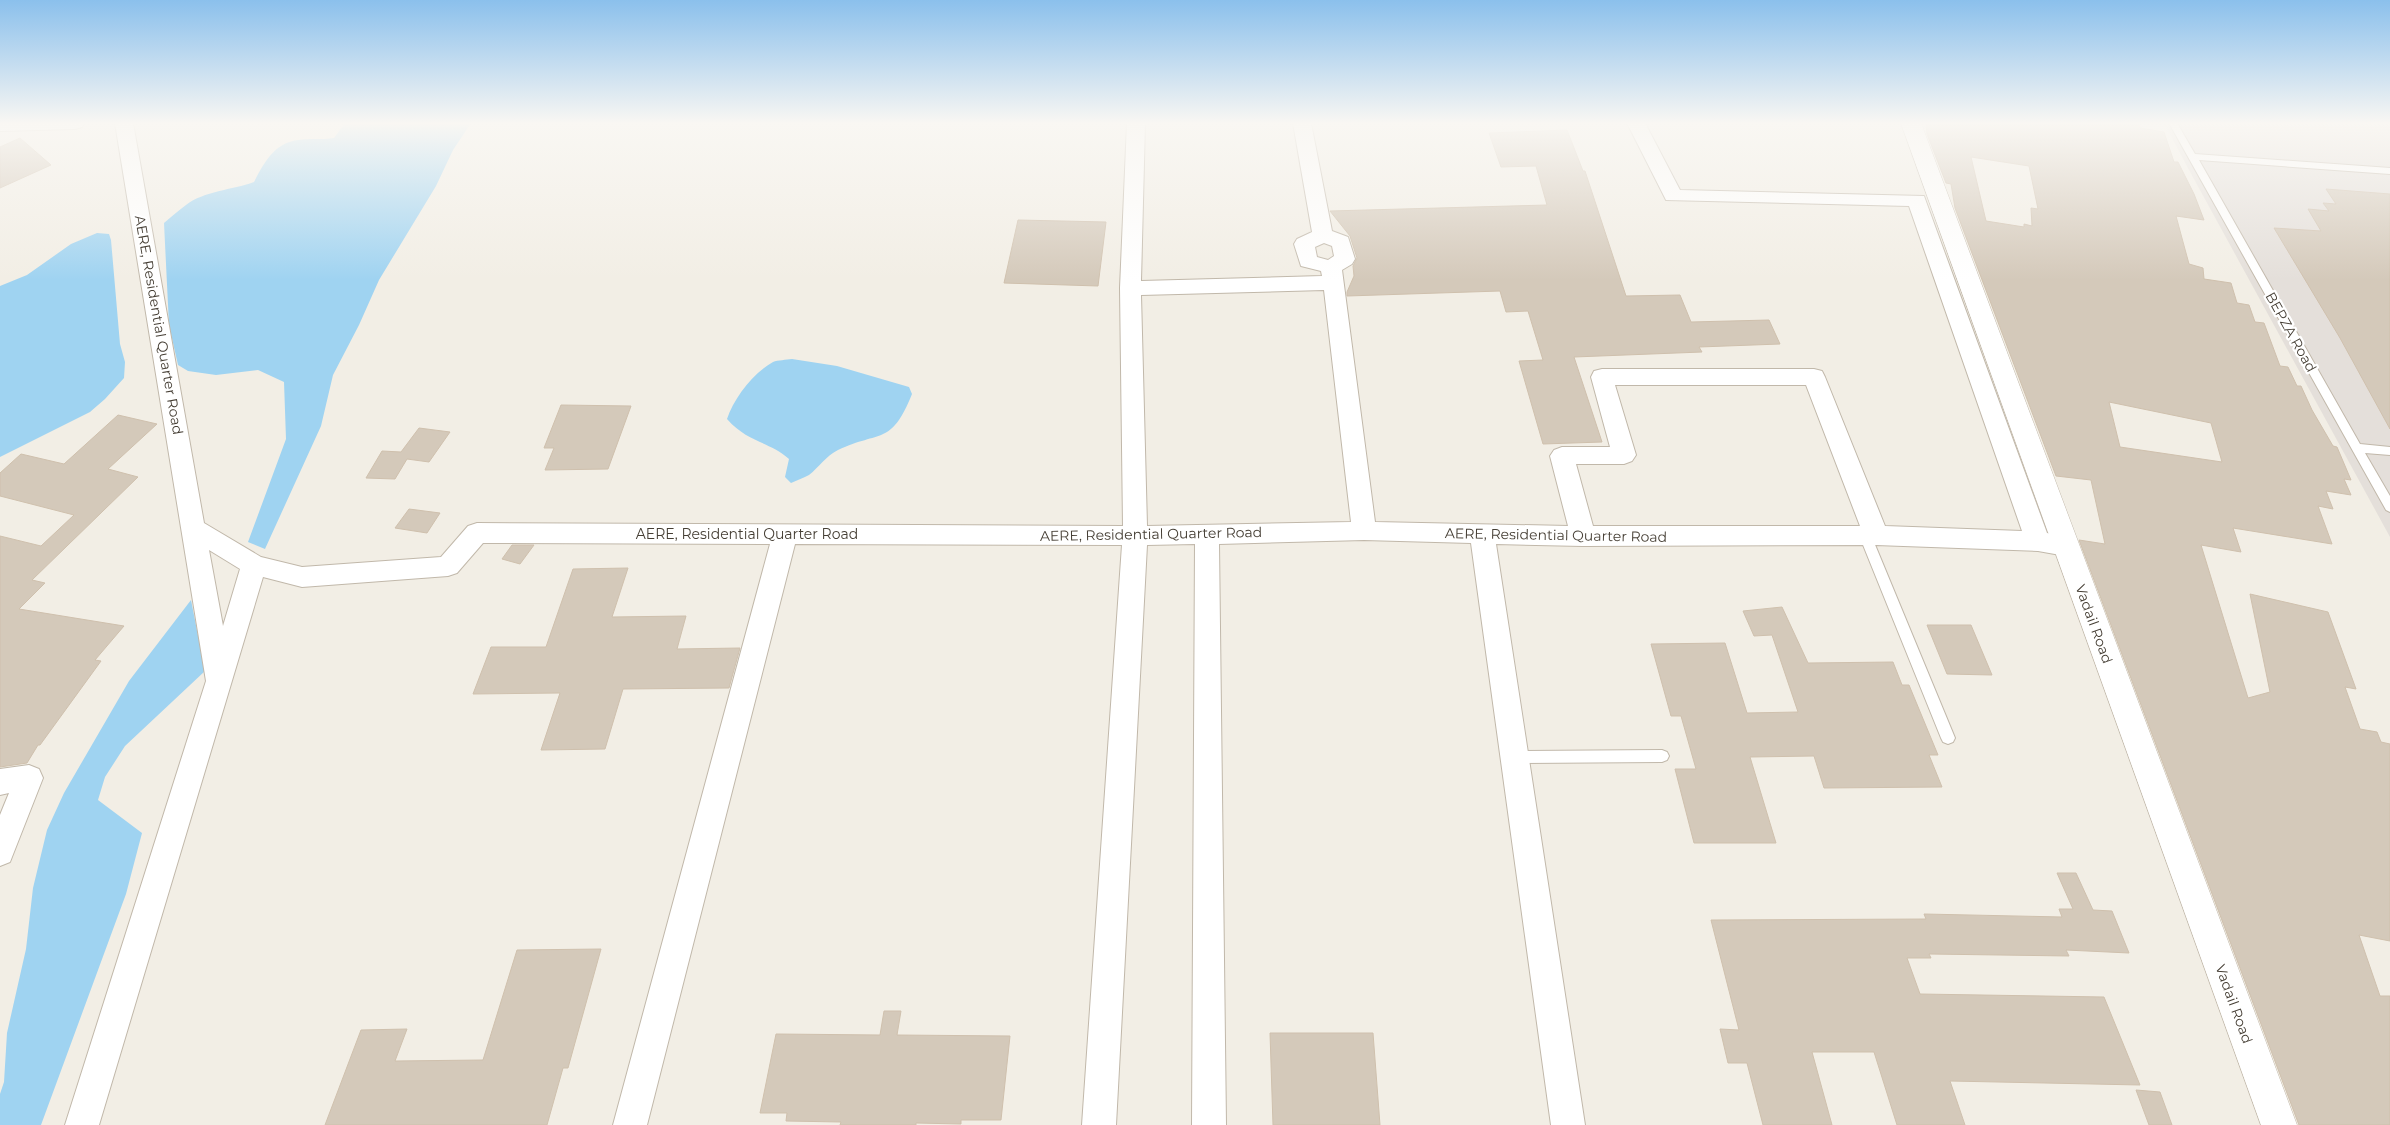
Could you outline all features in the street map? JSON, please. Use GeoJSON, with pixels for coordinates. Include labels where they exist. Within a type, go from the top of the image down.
{"type":"FeatureCollection","features":[{"type":"Feature","properties":{"kind":"street","name":"AERE, Residential Quarter Road"},"geometry":{"type":"LineString","coordinates":[[133,176],[219,681]]}},
{"type":"Feature","properties":{"kind":"street"},"geometry":{"type":"LineString","coordinates":[[1098,1125],[1135,536],[1130,288],[1134,176]]}},
{"type":"Feature","properties":{"kind":"street"},"geometry":{"type":"LineString","coordinates":[[1312,176],[1323,235],[1341,242],[1345,259],[1333,275],[1364,531]]}},
{"type":"Feature","properties":{"kind":"street"},"geometry":{"type":"LineString","coordinates":[[1663,176],[1673,196],[1917,200],[2038,541]]}},
{"type":"Feature","properties":{"kind":"street","name":"Vadail Road"},"geometry":{"type":"LineString","coordinates":[[1930,176],[2279,1125]]}},
{"type":"Feature","properties":{"kind":"street"},"geometry":{"type":"LineString","coordinates":[[1130,288],[1333,275]]}},
{"type":"Feature","properties":{"kind":"street"},"geometry":{"type":"LineString","coordinates":[[1583,536],[1562,456],[1624,455],[1602,377],[1814,377],[1870,535]]}},
{"type":"Feature","properties":{"kind":"street","name":"AERE, Residential Quarter Road"},"geometry":{"type":"LineString","coordinates":[[193,528],[254,565],[302,577],[448,566],[477,533],[1135,536],[1364,531],[1583,536],[1870,535],[2038,541],[2066,546]]}},
{"type":"Feature","properties":{"kind":"street"},"geometry":{"type":"LineString","coordinates":[[1207,533],[1209,1125]]}},
{"type":"Feature","properties":{"kind":"street"},"geometry":{"type":"LineString","coordinates":[[630,1125],[785,534]]}},
{"type":"Feature","properties":{"kind":"street"},"geometry":{"type":"LineString","coordinates":[[1482,535],[1568,1125]]}},
{"type":"Feature","properties":{"kind":"street"},"geometry":{"type":"LineString","coordinates":[[82,1125],[254,565]]}},
{"type":"Feature","properties":{"kind":"street"},"geometry":{"type":"LineString","coordinates":[[0,782],[29,778],[0,852]]}},
{"type":"Feature","properties":{"kind":"lane","name":"BEPZA Road"},"geometry":{"type":"LineString","coordinates":[[2202,176],[2390,506]]}},
{"type":"Feature","properties":{"kind":"lane"},"geometry":{"type":"LineString","coordinates":[[2356,448],[2390,451]]}},
{"type":"Feature","properties":{"kind":"lane"},"geometry":{"type":"LineString","coordinates":[[1870,535],[1948,738]]}},
{"type":"Feature","properties":{"kind":"lane"},"geometry":{"type":"LineString","coordinates":[[1514,757],[1662,756]]}},
{"type":"Feature","properties":{"kind":"shaded area"},"geometry":{"type":"Polygon","coordinates":[[[2192,176],[2390,176],[2390,537],[2192,176]]]}},
{"type":"Feature","properties":{"kind":"water"},"geometry":{"type":"Polygon","coordinates":[[[258,176],[441,176],[379,280],[359,325],[333,375],[321,426],[265,549],[248,542],[286,439],[284,382],[258,370],[216,375],[188,371],[178,365],[169,325],[164,223],[193,200],[254,182],[258,176]]]}},
{"type":"Feature","properties":{"kind":"water"},"geometry":{"type":"Polygon","coordinates":[[[97,233],[109,234],[111,240],[120,344],[125,362],[124,378],[90,412],[0,457],[0,286],[27,275],[71,244],[97,233]]]}},
{"type":"Feature","properties":{"kind":"water"},"geometry":{"type":"Polygon","coordinates":[[[792,359],[837,366],[909,387],[912,394],[905,411],[891,429],[883,434],[838,450],[809,475],[791,483],[785,477],[789,459],[743,433],[727,419],[739,395],[758,373],[773,362],[792,359]]]}},
{"type":"Feature","properties":{"kind":"water"},"geometry":{"type":"Polygon","coordinates":[[[191,600],[205,671],[125,746],[105,777],[98,800],[142,833],[126,894],[41,1125],[0,1125],[0,1094],[4,1082],[7,1033],[26,949],[33,888],[47,830],[64,793],[129,681],[191,600]]]}},
{"type":"Feature","properties":{"kind":"building"},"geometry":{"type":"Polygon","coordinates":[[[0,176],[28,176],[0,188],[0,176]]]}},
{"type":"Feature","properties":{"kind":"building"},"geometry":{"type":"Polygon","coordinates":[[[1539,176],[1586,176],[1626,296],[1680,295],[1691,322],[1769,320],[1780,344],[1699,347],[1702,352],[1574,357],[1602,442],[1543,444],[1519,361],[1543,360],[1528,311],[1506,312],[1500,291],[1347,296],[1354,276],[1353,266],[1357,258],[1350,236],[1330,211],[1547,205],[1539,176]]]}},
{"type":"Feature","properties":{"kind":"building"},"geometry":{"type":"Polygon","coordinates":[[[1943,176],[1975,176],[1986,221],[2024,227],[2024,224],[2032,226],[2031,208],[2038,209],[2031,176],[2185,176],[2204,220],[2176,216],[2189,264],[2203,268],[2204,279],[2231,283],[2237,303],[2249,305],[2255,322],[2264,323],[2280,366],[2288,367],[2297,386],[2301,386],[2312,410],[2333,446],[2337,447],[2351,480],[2344,479],[2351,495],[2326,491],[2333,509],[2318,506],[2332,544],[2233,528],[2241,552],[2201,545],[2248,698],[2270,692],[2250,594],[2328,612],[2356,689],[2345,687],[2360,729],[2377,732],[2381,742],[2390,744],[2390,941],[2359,935],[2380,996],[2390,996],[2390,1125],[2299,1125],[2079,540],[2105,544],[2091,480],[2056,476],[1955,208],[1951,184],[1946,183],[1943,176]],[[2109,402],[2120,447],[2222,462],[2211,423],[2109,402]]]}},
{"type":"Feature","properties":{"kind":"building"},"geometry":{"type":"Polygon","coordinates":[[[2326,189],[2390,194],[2390,429],[2340,338],[2274,228],[2321,231],[2308,209],[2329,211],[2323,203],[2336,204],[2326,189]]]}},
{"type":"Feature","properties":{"kind":"building"},"geometry":{"type":"Polygon","coordinates":[[[1018,220],[1106,222],[1098,286],[1004,283],[1018,220]]]}},
{"type":"Feature","properties":{"kind":"building"},"geometry":{"type":"Polygon","coordinates":[[[561,405],[631,406],[608,469],[545,470],[554,448],[544,448],[561,405]]]}},
{"type":"Feature","properties":{"kind":"building"},"geometry":{"type":"Polygon","coordinates":[[[118,415],[157,424],[108,469],[138,477],[32,580],[45,583],[19,609],[124,626],[95,660],[101,661],[40,745],[38,745],[27,763],[0,767],[0,536],[41,546],[74,515],[0,496],[0,473],[21,454],[64,464],[118,415]]]}},
{"type":"Feature","properties":{"kind":"building"},"geometry":{"type":"Polygon","coordinates":[[[419,428],[450,432],[429,462],[407,459],[395,479],[366,478],[382,451],[401,452],[419,428]]]}},
{"type":"Feature","properties":{"kind":"building"},"geometry":{"type":"Polygon","coordinates":[[[409,509],[440,513],[427,533],[395,528],[409,509]]]}},
{"type":"Feature","properties":{"kind":"building"},"geometry":{"type":"Polygon","coordinates":[[[512,545],[534,545],[520,564],[502,559],[512,545]]]}},
{"type":"Feature","properties":{"kind":"building"},"geometry":{"type":"Polygon","coordinates":[[[628,568],[612,617],[686,616],[677,649],[740,648],[729,688],[623,689],[605,749],[541,750],[560,693],[473,694],[491,647],[546,647],[573,569],[628,568]]]}},
{"type":"Feature","properties":{"kind":"building"},"geometry":{"type":"Polygon","coordinates":[[[1782,607],[1808,663],[1893,662],[1902,685],[1909,685],[1938,755],[1929,755],[1942,787],[1824,788],[1814,756],[1750,757],[1776,843],[1694,843],[1675,769],[1696,769],[1681,716],[1671,716],[1651,644],[1725,643],[1747,713],[1798,712],[1772,635],[1754,636],[1743,611],[1782,607]]]}},
{"type":"Feature","properties":{"kind":"building"},"geometry":{"type":"Polygon","coordinates":[[[1927,625],[1971,625],[1992,675],[1947,674],[1927,625]]]}},
{"type":"Feature","properties":{"kind":"building"},"geometry":{"type":"Polygon","coordinates":[[[2057,873],[2076,873],[2093,910],[2112,911],[2129,953],[2066,950],[2069,956],[1929,954],[1931,958],[1907,958],[1920,994],[2104,997],[2140,1085],[1950,1081],[1965,1125],[1897,1125],[1874,1052],[1812,1052],[1832,1125],[1763,1125],[1747,1063],[1728,1063],[1720,1029],[1739,1030],[1711,920],[1926,919],[1924,914],[2062,917],[2059,909],[2073,909],[2057,873]]]}},
{"type":"Feature","properties":{"kind":"building"},"geometry":{"type":"Polygon","coordinates":[[[601,949],[568,1068],[563,1068],[547,1125],[325,1125],[361,1030],[407,1029],[395,1061],[483,1060],[517,950],[601,949]]]}},
{"type":"Feature","properties":{"kind":"building"},"geometry":{"type":"Polygon","coordinates":[[[884,1011],[901,1011],[897,1035],[1010,1036],[1001,1120],[961,1120],[961,1124],[840,1125],[841,1122],[786,1121],[787,1113],[760,1113],[776,1034],[880,1035],[884,1011]]]}},
{"type":"Feature","properties":{"kind":"building"},"geometry":{"type":"Polygon","coordinates":[[[1270,1033],[1373,1033],[1380,1125],[1273,1125],[1270,1033]]]}},
{"type":"Feature","properties":{"kind":"building"},"geometry":{"type":"Polygon","coordinates":[[[2136,1090],[2160,1092],[2172,1125],[2149,1125],[2136,1090]]]}}]}
